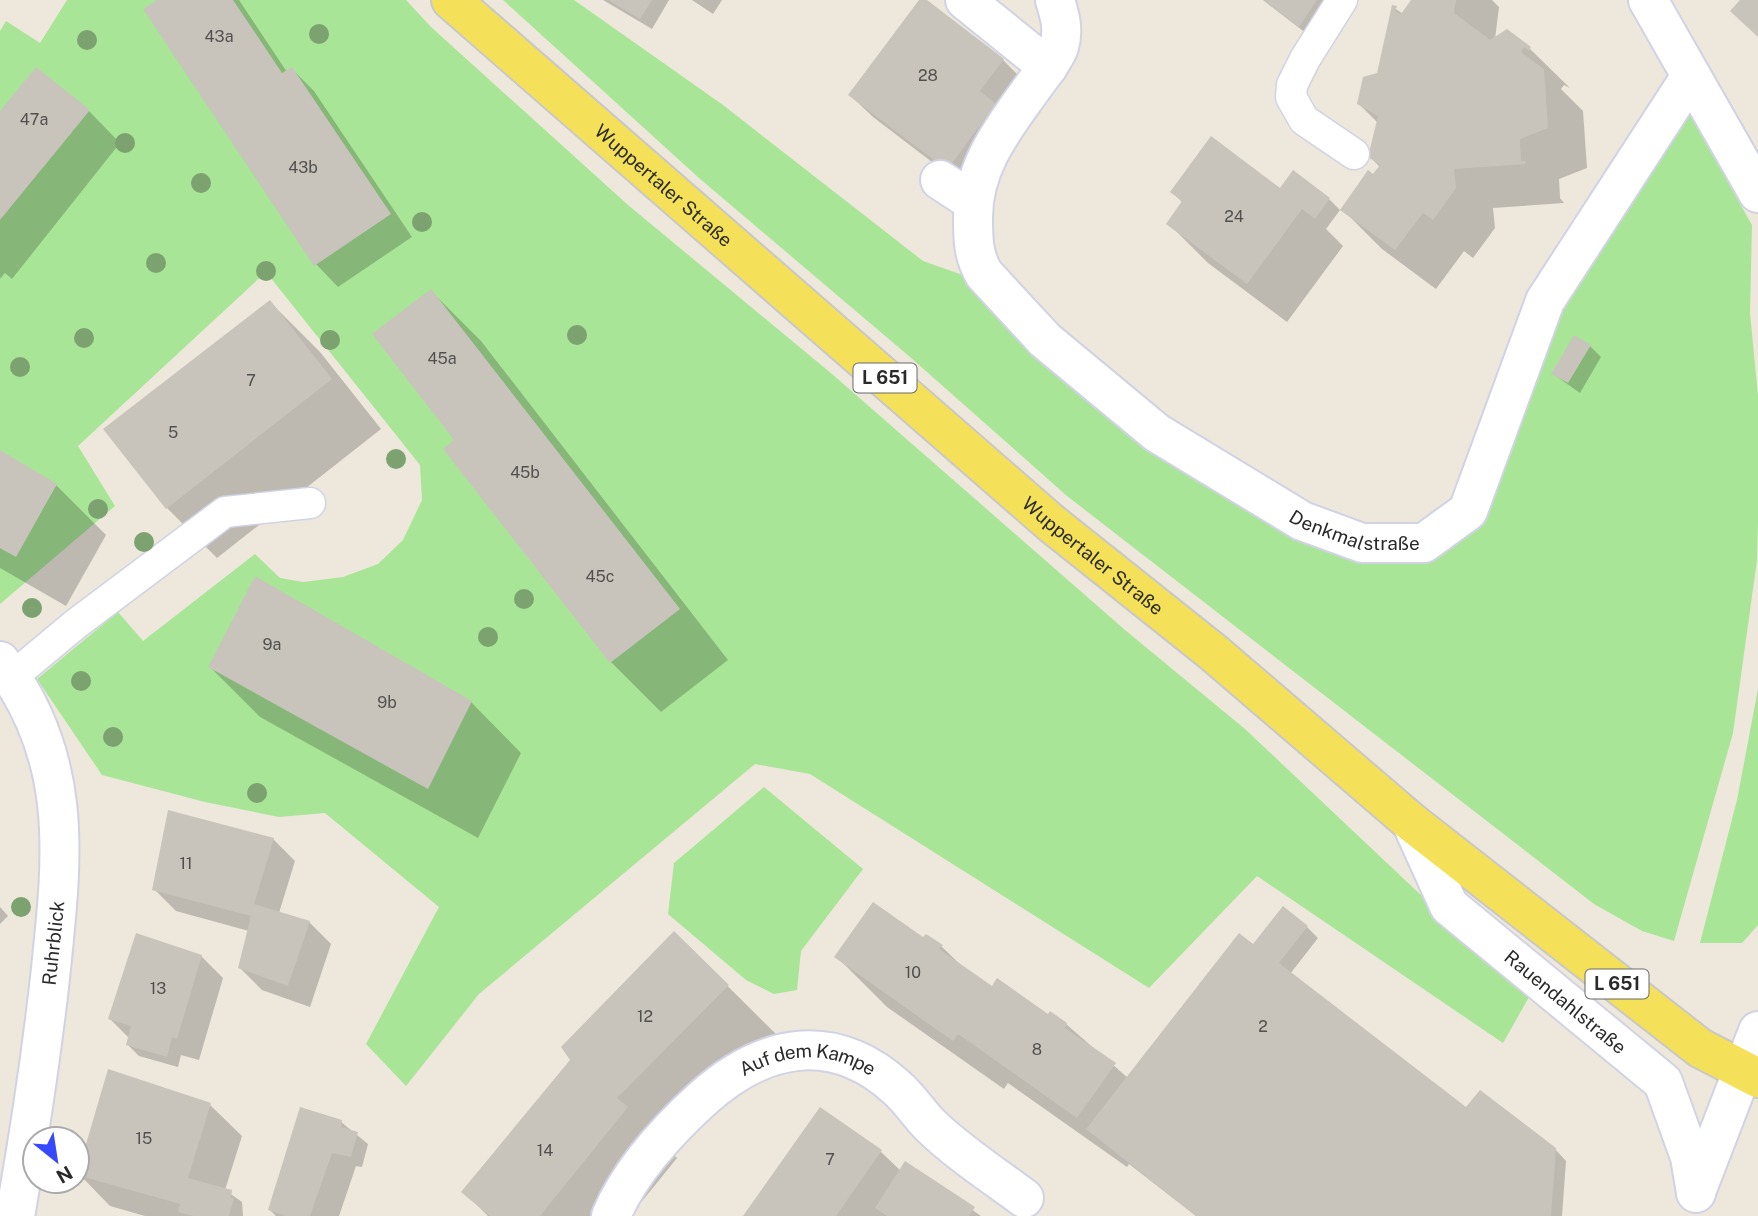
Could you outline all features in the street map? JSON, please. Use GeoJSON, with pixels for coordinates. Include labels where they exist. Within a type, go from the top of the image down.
{"type":"FeatureCollection","features":[{"type":"Feature","properties":{"kind":"main road","name":"Wuppertaler Straße"},"geometry":{"type":"LineString","coordinates":[[451,0],[1041,514],[1224,662],[1411,822],[1700,1048],[1751,1074]]}},
{"type":"Feature","properties":{"kind":"street"},"geometry":{"type":"LineString","coordinates":[[965,0],[1048,66]]}},
{"type":"Feature","properties":{"kind":"street","name":"Denkmalstraße"},"geometry":{"type":"LineString","coordinates":[[1055,0],[1062,21],[1059,48],[998,137],[977,176],[972,201],[973,249],[984,274],[1045,340],[1157,433],[1302,522],[1362,543],[1424,543],[1468,511],[1545,301],[1691,76]]}},
{"type":"Feature","properties":{"kind":"street"},"geometry":{"type":"LineString","coordinates":[[1648,0],[1758,193]]}},
{"type":"Feature","properties":{"kind":"street"},"geometry":{"type":"LineString","coordinates":[[940,180],[972,201]]}},
{"type":"Feature","properties":{"kind":"street","name":"Ruhrblick"},"geometry":{"type":"LineString","coordinates":[[6,669],[34,715],[51,760],[61,819],[61,876],[43,1045],[16,1216]]}},
{"type":"Feature","properties":{"kind":"street","name":"Rauendahlstraße"},"geometry":{"type":"LineString","coordinates":[[1411,822],[1449,906],[1663,1082],[1690,1157],[1693,1205]]}},
{"type":"Feature","properties":{"kind":"street"},"geometry":{"type":"LineString","coordinates":[[1751,1074],[1758,1031]]}},
{"type":"Feature","properties":{"kind":"street","name":"Auf dem Kampe"},"geometry":{"type":"LineString","coordinates":[[611,1216],[619,1196],[657,1147],[718,1084],[758,1061],[795,1049],[830,1051],[872,1069],[897,1087],[943,1136],[1024,1198]]}},
{"type":"Feature","properties":{"kind":"street","name":"Rauendahlstraße"},"geometry":{"type":"LineString","coordinates":[[1693,1205],[1751,1074]]}},
{"type":"Feature","properties":{"kind":"lane"},"geometry":{"type":"LineString","coordinates":[[1342,0],[1305,59],[1292,85],[1291,97],[1304,120],[1354,154]]}},
{"type":"Feature","properties":{"kind":"lane","name":"Ruhrblick"},"geometry":{"type":"LineString","coordinates":[[6,669],[77,623],[225,512],[310,503]]}},
{"type":"Feature","properties":{"kind":"green space"},"geometry":{"type":"Polygon","coordinates":[[[67,0],[406,0],[431,27],[628,205],[832,374],[1125,630],[1245,729],[1529,997],[1503,1043],[1257,876],[1149,988],[810,774],[755,764],[479,994],[406,1086],[366,1044],[439,907],[325,813],[279,817],[205,802],[102,775],[37,679],[118,612],[143,641],[255,554],[280,578],[303,582],[343,577],[378,564],[403,540],[422,500],[420,465],[266,272],[78,446],[115,506],[0,604],[0,31],[6,21],[40,43],[67,0]]]}},
{"type":"Feature","properties":{"kind":"green space"},"geometry":{"type":"Polygon","coordinates":[[[503,0],[574,0],[723,105],[923,261],[974,279],[990,300],[1360,548],[1474,515],[1550,305],[1681,99],[1752,225],[1750,313],[1758,396],[1758,522],[1757,560],[1733,733],[1674,941],[1642,931],[1594,904],[1067,496],[910,357],[699,178],[503,0]]]}},
{"type":"Feature","properties":{"kind":"green space"},"geometry":{"type":"Polygon","coordinates":[[[1758,689],[1758,925],[1742,943],[1700,943],[1737,800],[1758,689]]]}},
{"type":"Feature","properties":{"kind":"green space"},"geometry":{"type":"Polygon","coordinates":[[[764,787],[863,869],[801,951],[797,990],[774,994],[746,980],[668,914],[674,863],[764,787]]]}},
{"type":"Feature","properties":{"kind":"building"},"geometry":{"type":"Polygon","coordinates":[[[157,0],[233,0],[282,73],[292,67],[391,214],[314,266],[143,9],[157,0]]]}},
{"type":"Feature","properties":{"kind":"building"},"geometry":{"type":"Polygon","coordinates":[[[608,0],[652,0],[640,19],[608,0]]]}},
{"type":"Feature","properties":{"kind":"building"},"geometry":{"type":"Polygon","coordinates":[[[919,0],[927,0],[1004,59],[980,91],[996,104],[947,170],[848,95],[919,0]]]}},
{"type":"Feature","properties":{"kind":"building"},"geometry":{"type":"Polygon","coordinates":[[[1264,0],[1317,0],[1299,27],[1264,0]]]}},
{"type":"Feature","properties":{"kind":"building"},"geometry":{"type":"Polygon","coordinates":[[[1411,0],[1456,0],[1454,13],[1490,40],[1507,29],[1531,47],[1529,51],[1524,47],[1521,52],[1544,69],[1548,128],[1520,139],[1521,161],[1526,164],[1454,169],[1456,188],[1433,220],[1423,213],[1395,250],[1340,210],[1368,170],[1373,174],[1380,165],[1368,157],[1378,116],[1357,104],[1363,77],[1377,73],[1392,5],[1397,6],[1395,11],[1401,14],[1411,0]]]}},
{"type":"Feature","properties":{"kind":"building"},"geometry":{"type":"Polygon","coordinates":[[[1740,0],[1758,0],[1758,37],[1730,11],[1740,0]]]}},
{"type":"Feature","properties":{"kind":"building"},"geometry":{"type":"Polygon","coordinates":[[[36,67],[90,110],[0,220],[0,111],[36,67]]]}},
{"type":"Feature","properties":{"kind":"building"},"geometry":{"type":"Polygon","coordinates":[[[1211,136],[1280,188],[1293,170],[1330,198],[1315,219],[1302,209],[1247,284],[1166,224],[1182,201],[1170,192],[1211,136]]]}},
{"type":"Feature","properties":{"kind":"building"},"geometry":{"type":"Polygon","coordinates":[[[431,289],[680,609],[610,663],[443,449],[454,440],[372,334],[431,289]]]}},
{"type":"Feature","properties":{"kind":"building"},"geometry":{"type":"Polygon","coordinates":[[[270,300],[332,379],[166,509],[103,429],[270,300]]]}},
{"type":"Feature","properties":{"kind":"building"},"geometry":{"type":"Polygon","coordinates":[[[1574,335],[1591,345],[1568,383],[1551,374],[1574,335]]]}},
{"type":"Feature","properties":{"kind":"building"},"geometry":{"type":"Polygon","coordinates":[[[0,450],[57,484],[16,557],[0,548],[0,450]]]}},
{"type":"Feature","properties":{"kind":"building"},"geometry":{"type":"Polygon","coordinates":[[[255,576],[472,701],[428,789],[208,667],[255,576]]]}},
{"type":"Feature","properties":{"kind":"building"},"geometry":{"type":"Polygon","coordinates":[[[168,810],[274,838],[254,904],[310,921],[288,986],[238,968],[251,916],[152,890],[168,810]]]}},
{"type":"Feature","properties":{"kind":"building"},"geometry":{"type":"Polygon","coordinates":[[[873,902],[923,937],[926,934],[943,945],[939,949],[992,986],[997,978],[1048,1014],[1050,1011],[1067,1023],[1065,1028],[1116,1063],[1077,1118],[958,1034],[953,1041],[834,957],[873,902]]]}},
{"type":"Feature","properties":{"kind":"building"},"geometry":{"type":"Polygon","coordinates":[[[1283,906],[1308,926],[1279,963],[1466,1107],[1480,1090],[1556,1148],[1551,1216],[1196,1216],[1086,1129],[1239,933],[1253,944],[1283,906]]]}},
{"type":"Feature","properties":{"kind":"building"},"geometry":{"type":"Polygon","coordinates":[[[674,931],[729,985],[617,1098],[628,1107],[540,1216],[490,1216],[461,1192],[570,1060],[561,1047],[674,931]]]}},
{"type":"Feature","properties":{"kind":"building"},"geometry":{"type":"Polygon","coordinates":[[[136,933],[202,955],[177,1039],[172,1037],[167,1057],[126,1045],[131,1026],[108,1019],[136,933]]]}},
{"type":"Feature","properties":{"kind":"building"},"geometry":{"type":"Polygon","coordinates":[[[108,1069],[211,1103],[188,1178],[232,1190],[231,1198],[234,1198],[229,1216],[194,1216],[178,1212],[180,1204],[91,1179],[91,1127],[108,1069]]]}},
{"type":"Feature","properties":{"kind":"building"},"geometry":{"type":"Polygon","coordinates":[[[300,1107],[342,1120],[341,1127],[358,1132],[351,1157],[332,1153],[310,1216],[286,1216],[268,1210],[300,1107]]]}},
{"type":"Feature","properties":{"kind":"building"},"geometry":{"type":"Polygon","coordinates":[[[820,1107],[882,1150],[836,1216],[743,1216],[820,1107]]]}},
{"type":"Feature","properties":{"kind":"building"},"geometry":{"type":"Polygon","coordinates":[[[905,1161],[975,1207],[969,1216],[887,1216],[875,1208],[905,1161]]]}}]}
